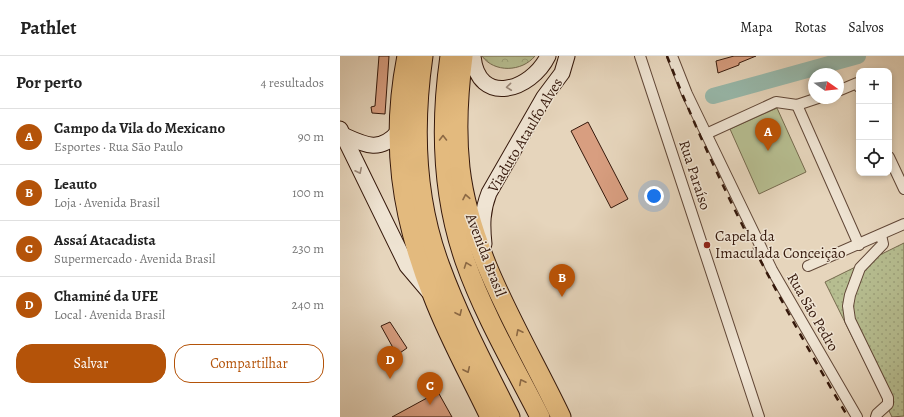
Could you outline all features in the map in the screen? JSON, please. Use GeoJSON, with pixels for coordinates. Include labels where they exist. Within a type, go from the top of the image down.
{"type":"FeatureCollection","features":[{"type":"Feature","properties":{"kind":"highway"},"geometry":{"type":"LineString","coordinates":[[406,56],[401,84],[398,132],[399,162],[405,202],[417,251],[431,290],[490,417]]}},
{"type":"Feature","properties":{"kind":"highway"},"geometry":{"type":"LineString","coordinates":[[418,56],[409,99],[407,152],[416,222],[431,290]]}},
{"type":"Feature","properties":{"kind":"highway"},"geometry":{"type":"LineString","coordinates":[[423,56],[417,107],[418,157],[423,197],[432,241],[457,309],[510,417]]}},
{"type":"Feature","properties":{"kind":"highway","name":"Avenida Brasil"},"geometry":{"type":"LineString","coordinates":[[450,56],[445,88],[444,148],[450,204],[456,231],[464,260],[483,304],[540,417]]}},
{"type":"Feature","properties":{"kind":"highway","name":"Avenida Brasil"},"geometry":{"type":"LineString","coordinates":[[463,56],[459,82],[458,111],[460,169],[467,205],[486,261],[561,417]]}},
{"type":"Feature","properties":{"kind":"main road","name":"Viaduto Ataulfo Alves"},"geometry":{"type":"LineString","coordinates":[[473,56],[475,67],[480,76],[486,82],[495,87],[512,88],[532,78],[548,56]]}},
{"type":"Feature","properties":{"kind":"main road","name":"Viaduto Ataulfo Alves"},"geometry":{"type":"LineString","coordinates":[[486,261],[482,222],[483,208],[494,180],[544,97],[562,73],[567,56]]}},
{"type":"Feature","properties":{"kind":"main road"},"geometry":{"type":"LineString","coordinates":[[532,78],[544,97]]}},
{"type":"Feature","properties":{"kind":"main road"},"geometry":{"type":"LineString","coordinates":[[342,132],[371,146],[386,143],[398,132]]}},
{"type":"Feature","properties":{"kind":"main road"},"geometry":{"type":"LineString","coordinates":[[342,132],[407,266],[431,290]]}},
{"type":"Feature","properties":{"kind":"street","name":"Rua Paraíso"},"geometry":{"type":"LineString","coordinates":[[640,56],[759,417]]}},
{"type":"Feature","properties":{"kind":"street","name":"Rua São Pedro"},"geometry":{"type":"LineString","coordinates":[[672,56],[686,94],[772,270],[857,417]]}},
{"type":"Feature","properties":{"kind":"street"},"geometry":{"type":"LineString","coordinates":[[844,89],[856,86]]}},
{"type":"Feature","properties":{"kind":"street"},"geometry":{"type":"LineString","coordinates":[[706,134],[776,102],[797,105],[808,101]]}},
{"type":"Feature","properties":{"kind":"street"},"geometry":{"type":"LineString","coordinates":[[797,105],[859,245]]}},
{"type":"Feature","properties":{"kind":"street"},"geometry":{"type":"LineString","coordinates":[[892,163],[904,189]]}},
{"type":"Feature","properties":{"kind":"street"},"geometry":{"type":"LineString","coordinates":[[808,266],[859,245],[904,224]]}},
{"type":"Feature","properties":{"kind":"street"},"geometry":{"type":"LineString","coordinates":[[876,417],[876,414],[888,404],[888,398],[850,320],[848,306],[860,268],[883,244],[881,235]]}},
{"type":"Feature","properties":{"kind":"green space"},"geometry":{"type":"Polygon","coordinates":[[[482,56],[535,56],[523,65],[516,68],[501,68],[487,62],[482,56]]]}},
{"type":"Feature","properties":{"kind":"green space"},"geometry":{"type":"Polygon","coordinates":[[[777,108],[806,172],[759,194],[730,129],[777,108]]]}},
{"type":"Feature","properties":{"kind":"green space"},"geometry":{"type":"Polygon","coordinates":[[[904,243],[904,416],[892,417],[825,282],[904,243]]]}},
{"type":"Feature","properties":{"kind":"building"},"geometry":{"type":"Polygon","coordinates":[[[379,56],[389,56],[385,114],[372,113],[371,107],[375,106],[379,56]]]}},
{"type":"Feature","properties":{"kind":"building"},"geometry":{"type":"Polygon","coordinates":[[[734,56],[756,56],[739,63],[739,65],[718,73],[716,61],[734,56]]]}},
{"type":"Feature","properties":{"kind":"building"},"geometry":{"type":"Polygon","coordinates":[[[588,122],[628,199],[611,208],[571,131],[588,122]]]}},
{"type":"Feature","properties":{"kind":"building"},"geometry":{"type":"Polygon","coordinates":[[[390,322],[407,348],[397,355],[381,326],[390,322]]]}},
{"type":"Feature","properties":{"kind":"building"},"geometry":{"type":"Polygon","coordinates":[[[438,392],[452,417],[392,417],[438,392]]]}},
{"type":"Feature","properties":{"kind":"waterway"},"geometry":{"type":"LineString","coordinates":[[713,96],[858,56]]}},
{"type":"Feature","properties":{"kind":"railway"},"geometry":{"type":"LineString","coordinates":[[667,56],[706,149],[750,240],[773,285],[848,417]]}},
{"type":"Feature","properties":{"kind":"place","name":"Campo da Vila do Mexicano"},"geometry":{"type":"Point","coordinates":[768,151]}},
{"type":"Feature","properties":{"kind":"place","name":"Capela da Imaculada Conceição"},"geometry":{"type":"Point","coordinates":[707,245]}},
{"type":"Feature","properties":{"kind":"place","name":"Leauto"},"geometry":{"type":"Point","coordinates":[562,297]}},
{"type":"Feature","properties":{"kind":"place","name":"Chaminé da UFE"},"geometry":{"type":"Point","coordinates":[390,379]}},
{"type":"Feature","properties":{"kind":"place","name":"Assaí Atacadista"},"geometry":{"type":"Point","coordinates":[430,405]}}]}
